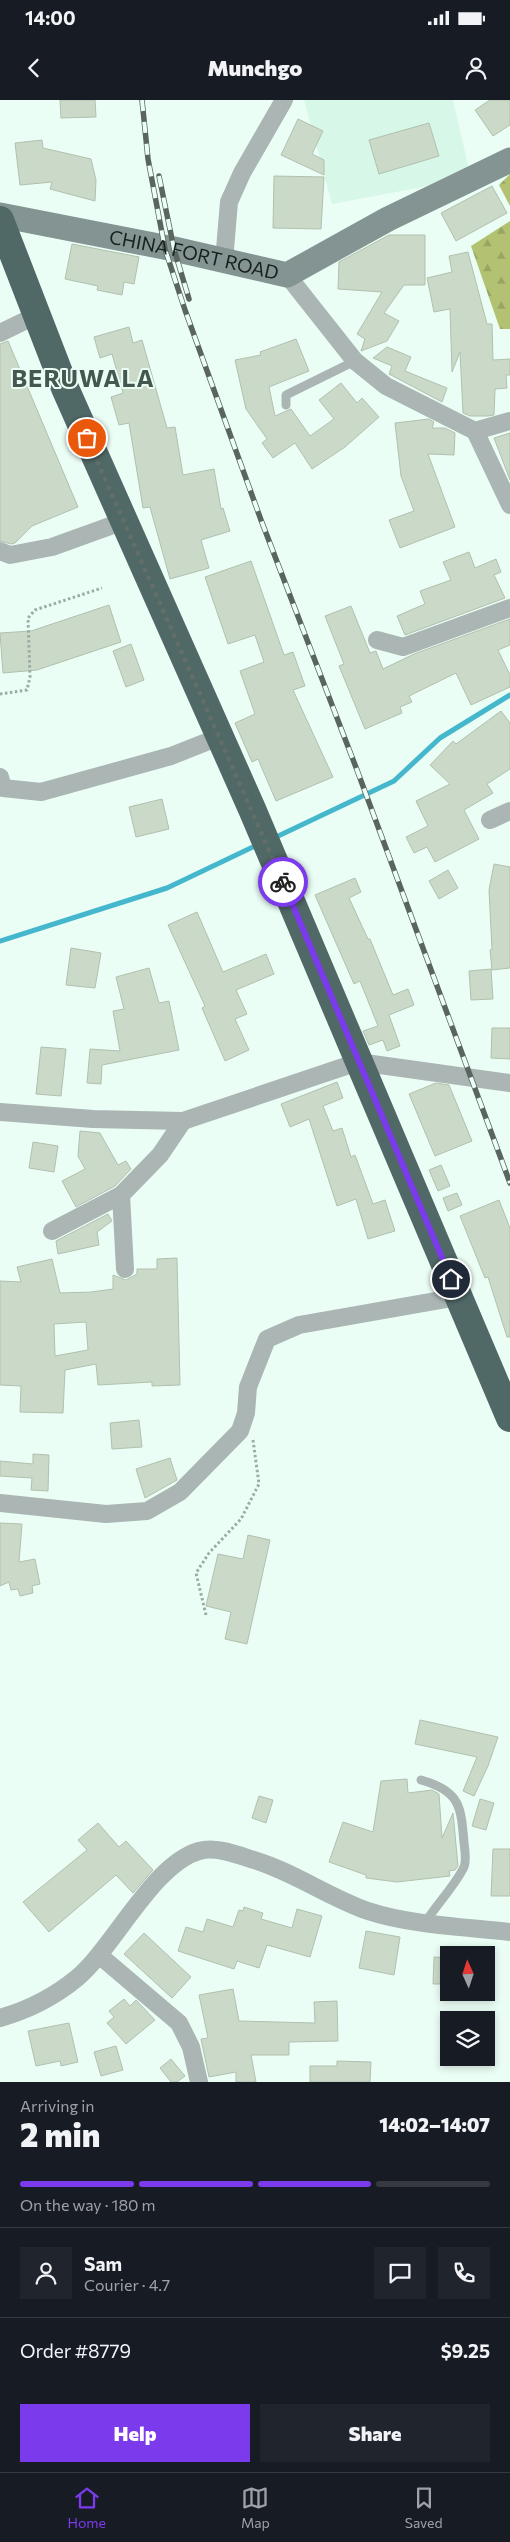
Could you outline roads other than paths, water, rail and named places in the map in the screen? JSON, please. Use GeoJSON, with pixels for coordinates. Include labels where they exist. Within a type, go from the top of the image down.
{"type":"FeatureCollection","features":[{"type":"Feature","properties":{"kind":"highway"},"geometry":{"type":"LineString","coordinates":[[0,220],[65,388],[252,809],[510,1418]]}},
{"type":"Feature","properties":{"kind":"street"},"geometry":{"type":"LineString","coordinates":[[224,261],[228,202],[242,173],[284,100]]}},
{"type":"Feature","properties":{"kind":"street","name":"CHINA FORT ROAD"},"geometry":{"type":"LineString","coordinates":[[0,215],[287,275],[388,219],[510,160]]}},
{"type":"Feature","properties":{"kind":"street"},"geometry":{"type":"LineString","coordinates":[[287,275],[355,361],[386,386],[475,431],[510,505]]}},
{"type":"Feature","properties":{"kind":"street"},"geometry":{"type":"LineString","coordinates":[[0,333],[37,315]]}},
{"type":"Feature","properties":{"kind":"street"},"geometry":{"type":"LineString","coordinates":[[475,431],[510,421]]}},
{"type":"Feature","properties":{"kind":"street"},"geometry":{"type":"LineString","coordinates":[[0,551],[10,555],[52,547],[124,521]]}},
{"type":"Feature","properties":{"kind":"street"},"geometry":{"type":"LineString","coordinates":[[377,640],[403,647],[510,608]]}},
{"type":"Feature","properties":{"kind":"street"},"geometry":{"type":"LineString","coordinates":[[0,777],[3,788],[41,792],[170,756],[220,737]]}},
{"type":"Feature","properties":{"kind":"street"},"geometry":{"type":"LineString","coordinates":[[490,820],[510,810]]}},
{"type":"Feature","properties":{"kind":"street"},"geometry":{"type":"LineString","coordinates":[[0,1112],[93,1120],[183,1121],[358,1062],[510,1083]]}},
{"type":"Feature","properties":{"kind":"street"},"geometry":{"type":"LineString","coordinates":[[52,1231],[122,1195],[160,1155],[183,1121]]}},
{"type":"Feature","properties":{"kind":"street"},"geometry":{"type":"LineString","coordinates":[[122,1195],[125,1269]]}},
{"type":"Feature","properties":{"kind":"street"},"geometry":{"type":"LineString","coordinates":[[0,1502],[106,1514],[147,1511],[180,1492],[240,1431],[246,1413],[248,1387],[267,1339],[299,1324],[458,1297]]}},
{"type":"Feature","properties":{"kind":"street"},"geometry":{"type":"LineString","coordinates":[[0,2018],[31,2008],[77,1978],[98,1955],[146,1894],[177,1862],[200,1851],[231,1852],[270,1865],[323,1892],[370,1911],[426,1922],[510,1932]]}},
{"type":"Feature","properties":{"kind":"street"},"geometry":{"type":"LineString","coordinates":[[98,1955],[179,2023],[191,2047],[199,2082]]}},
{"type":"Feature","properties":{"kind":"lane"},"geometry":{"type":"LineString","coordinates":[[286,405],[286,395],[355,361]]}},
{"type":"Feature","properties":{"kind":"lane"},"geometry":{"type":"LineString","coordinates":[[421,1780],[442,1786],[457,1803],[461,1814],[464,1846],[464,1868],[438,1901],[426,1922]]}},
{"type":"Feature","properties":{"kind":"waterway"},"geometry":{"type":"LineString","coordinates":[[274,838],[394,781],[440,738],[510,695]]}},
{"type":"Feature","properties":{"kind":"waterway"},"geometry":{"type":"LineString","coordinates":[[0,941],[167,888],[259,844]]}},
{"type":"Feature","properties":{"kind":"railway"},"geometry":{"type":"LineString","coordinates":[[142,100],[148,159],[165,249],[185,310],[261,520],[357,770],[510,1183]]}},
{"type":"Feature","properties":{"kind":"railway"},"geometry":{"type":"LineString","coordinates":[[159,176],[174,249],[189,299]]}},
{"type":"Feature","properties":{"kind":"district","name":"BERUWALA"},"geometry":{"type":"Point","coordinates":[83,379]}}]}
